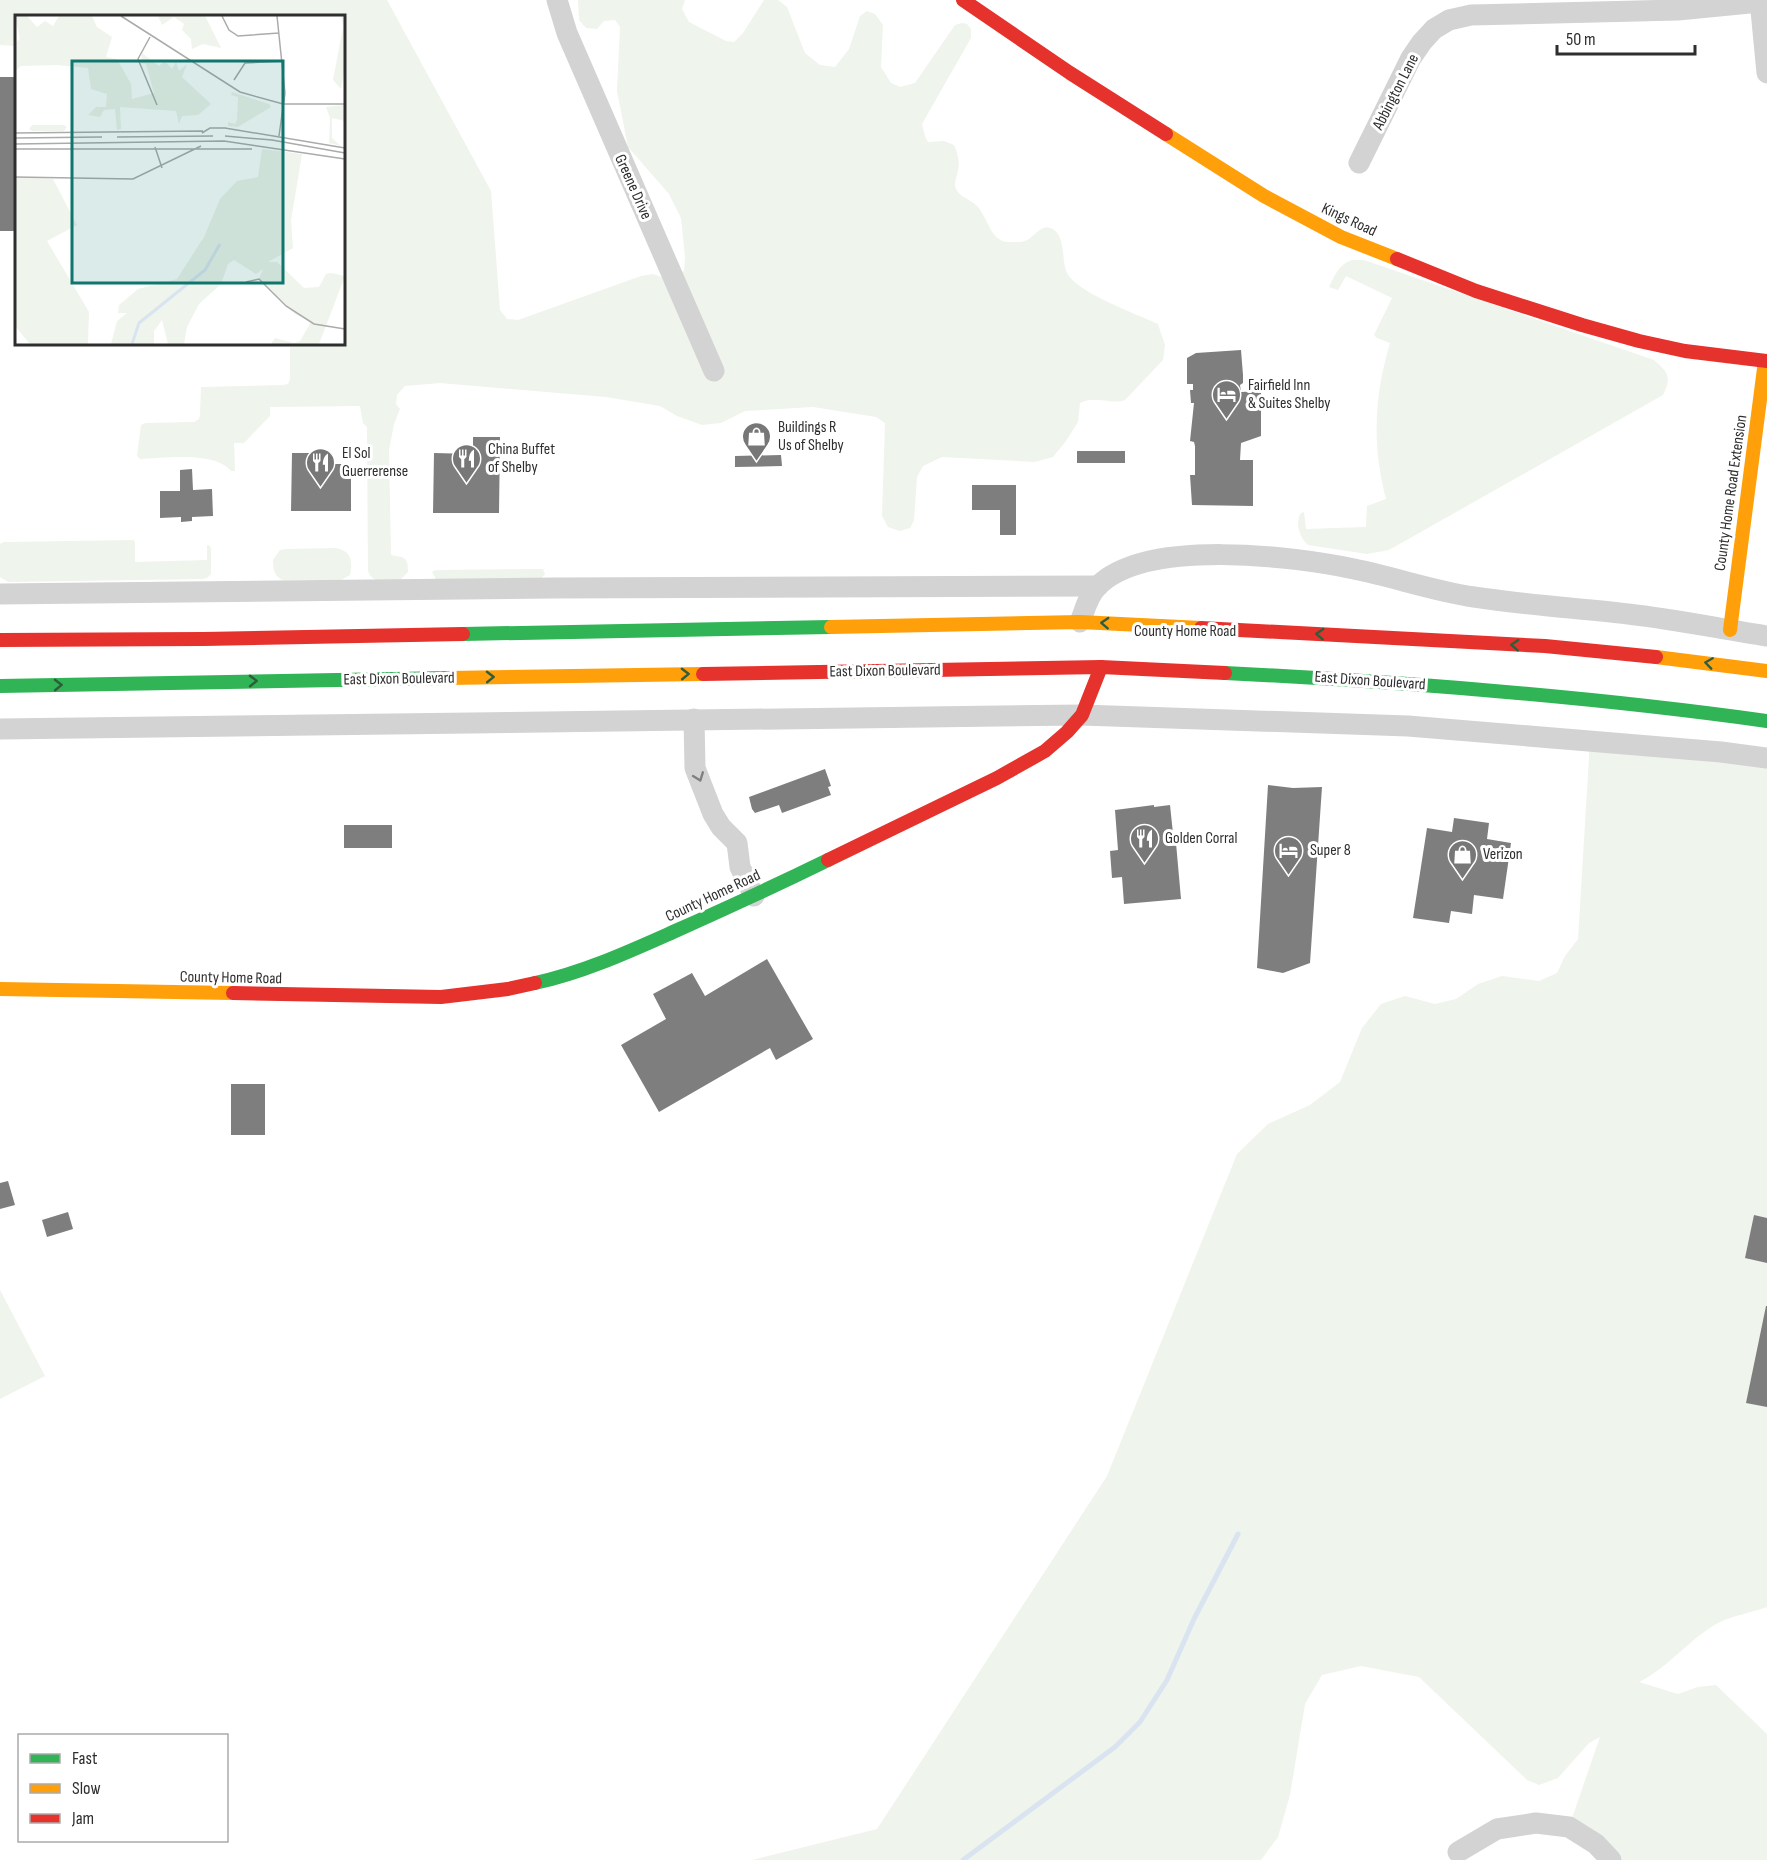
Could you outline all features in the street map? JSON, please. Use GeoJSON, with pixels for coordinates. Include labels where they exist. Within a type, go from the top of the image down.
{"type":"FeatureCollection","features":[{"type":"Feature","properties":{"kind":"main road","name":"Kings Road"},"geometry":{"type":"LineString","coordinates":[[963,0],[1070,73],[1264,196],[1341,237],[1476,291],[1582,325],[1685,351],[1766,359]]}},
{"type":"Feature","properties":{"kind":"main road","name":"County Home Road Extension"},"geometry":{"type":"LineString","coordinates":[[1730,630],[1766,359]]}},
{"type":"Feature","properties":{"kind":"main road"},"geometry":{"type":"LineString","coordinates":[[0,640],[1077,631],[1359,636],[1545,646],[1679,659],[1767,672]]}},
{"type":"Feature","properties":{"kind":"main road"},"geometry":{"type":"LineString","coordinates":[[1311,648],[1334,646],[1359,636]]}},
{"type":"Feature","properties":{"kind":"main road","name":"County Home Road"},"geometry":{"type":"LineString","coordinates":[[0,989],[441,997],[508,989],[558,978],[631,951],[754,896],[997,778],[1045,751],[1082,715],[1101,667],[1109,654]]}},
{"type":"Feature","properties":{"kind":"main road"},"geometry":{"type":"LineString","coordinates":[[726,674],[743,661],[752,660]]}},
{"type":"Feature","properties":{"kind":"main road","name":"East Dixon Boulevard"},"geometry":{"type":"LineString","coordinates":[[0,686],[1101,667],[1415,683],[1691,710],[1767,721]]}},
{"type":"Feature","properties":{"kind":"street","name":"Greene Drive"},"geometry":{"type":"LineString","coordinates":[[557,0],[567,33],[714,372]]}},
{"type":"Feature","properties":{"kind":"street"},"geometry":{"type":"LineString","coordinates":[[1760,1],[1767,73]]}},
{"type":"Feature","properties":{"kind":"street","name":"Abbington Lane"},"geometry":{"type":"LineString","coordinates":[[1359,163],[1411,58],[1434,29],[1449,20],[1482,15],[1678,10],[1760,1]]}},
{"type":"Feature","properties":{"kind":"street"},"geometry":{"type":"LineString","coordinates":[[1077,631],[1088,600],[1098,586],[1119,571],[1160,559],[1214,555],[1285,558],[1356,569],[1461,596],[1630,614],[1767,636]]}},
{"type":"Feature","properties":{"kind":"street"},"geometry":{"type":"LineString","coordinates":[[0,594],[531,588],[1098,586]]}},
{"type":"Feature","properties":{"kind":"street"},"geometry":{"type":"LineString","coordinates":[[0,729],[1082,715],[1408,726],[1721,752],[1767,758]]}},
{"type":"Feature","properties":{"kind":"street"},"geometry":{"type":"LineString","coordinates":[[694,719],[695,768],[713,814],[721,827],[737,843],[740,867],[754,896]]}},
{"type":"Feature","properties":{"kind":"street"},"geometry":{"type":"LineString","coordinates":[[1458,1852],[1497,1829],[1536,1823],[1569,1827],[1596,1844],[1611,1860]]}},
{"type":"Feature","properties":{"kind":"shaded area"},"geometry":{"type":"Polygon","coordinates":[[[0,0],[387,0],[491,191],[500,310],[507,319],[518,320],[641,276],[653,274],[667,279],[684,271],[681,218],[669,194],[628,147],[617,91],[620,27],[615,20],[604,21],[597,29],[586,28],[579,20],[578,0],[685,0],[682,9],[689,22],[726,41],[734,42],[743,33],[764,0],[778,0],[787,7],[805,53],[820,65],[835,67],[849,49],[860,16],[867,11],[875,14],[883,25],[881,67],[891,83],[900,87],[915,83],[955,25],[967,24],[971,29],[971,38],[922,124],[928,142],[944,141],[954,145],[959,161],[955,187],[960,194],[977,206],[993,234],[1003,241],[1020,242],[1027,240],[1043,228],[1054,230],[1062,244],[1065,268],[1073,281],[1095,295],[1158,324],[1165,345],[1163,360],[1125,400],[1091,400],[1080,403],[1078,422],[1053,457],[1035,462],[942,457],[923,466],[917,477],[914,520],[910,528],[900,531],[888,527],[882,516],[885,423],[876,417],[813,407],[745,411],[721,423],[702,425],[677,416],[660,406],[606,397],[440,383],[405,386],[397,395],[396,404],[400,409],[394,424],[389,450],[391,555],[406,560],[408,572],[400,580],[377,580],[368,571],[367,427],[363,423],[360,406],[270,407],[270,416],[244,443],[234,443],[235,471],[202,458],[140,459],[137,456],[141,425],[194,422],[199,419],[201,387],[288,384],[290,345],[345,345],[345,15],[15,15],[15,46],[0,45],[0,0]]]}},
{"type":"Feature","properties":{"kind":"shaded area"},"geometry":{"type":"Polygon","coordinates":[[[1352,260],[1364,260],[1654,360],[1667,375],[1666,389],[1663,395],[1389,550],[1367,554],[1308,545],[1299,529],[1298,521],[1301,513],[1304,512],[1306,529],[1366,527],[1367,506],[1386,499],[1378,459],[1377,421],[1381,383],[1390,343],[1374,335],[1392,298],[1346,276],[1338,290],[1329,287],[1335,274],[1352,260]]]}},
{"type":"Feature","properties":{"kind":"shaded area"},"geometry":{"type":"Polygon","coordinates":[[[133,540],[135,542],[135,562],[207,560],[207,545],[209,545],[211,574],[202,579],[8,582],[0,577],[0,544],[4,542],[133,540]]]}},
{"type":"Feature","properties":{"kind":"shaded area"},"geometry":{"type":"Polygon","coordinates":[[[336,548],[348,554],[351,561],[350,575],[341,580],[283,580],[275,572],[273,560],[280,550],[336,548]]]}},
{"type":"Feature","properties":{"kind":"shaded area"},"geometry":{"type":"Polygon","coordinates":[[[543,569],[545,574],[540,580],[436,579],[432,572],[436,570],[543,569]]]}},
{"type":"Feature","properties":{"kind":"shaded area"},"geometry":{"type":"Polygon","coordinates":[[[1590,741],[1767,758],[1767,1607],[1727,1619],[1711,1627],[1661,1668],[1639,1682],[1678,1694],[1698,1687],[1716,1685],[1767,1734],[1767,1860],[1611,1860],[1569,1827],[1600,1737],[1589,1743],[1558,1778],[1539,1785],[1527,1780],[1419,1677],[1361,1666],[1322,1675],[1305,1704],[1290,1795],[1278,1837],[1261,1860],[752,1860],[877,1829],[1107,1476],[1237,1154],[1268,1124],[1310,1105],[1340,1082],[1362,1028],[1381,1004],[1405,996],[1435,1004],[1456,999],[1478,984],[1502,976],[1539,981],[1557,973],[1565,956],[1578,939],[1590,741]]]}},
{"type":"Feature","properties":{"kind":"shaded area"},"geometry":{"type":"Polygon","coordinates":[[[0,1290],[45,1376],[0,1399],[0,1290]]]}},
{"type":"Feature","properties":{"kind":"building"},"geometry":{"type":"Polygon","coordinates":[[[0,77],[15,77],[15,231],[0,231],[0,77]]]}},
{"type":"Feature","properties":{"kind":"building","name":"Fairfield Inn & Suites Shelby"},"geometry":{"type":"Polygon","coordinates":[[[1241,350],[1243,383],[1240,385],[1241,392],[1261,391],[1261,436],[1241,443],[1240,460],[1253,460],[1253,506],[1192,505],[1190,475],[1195,475],[1195,446],[1194,442],[1190,441],[1194,403],[1191,403],[1190,390],[1193,390],[1193,384],[1187,384],[1187,358],[1196,353],[1241,350]]]}},
{"type":"Feature","properties":{"kind":"building","name":"China Buffet of Shelby"},"geometry":{"type":"Polygon","coordinates":[[[473,437],[500,437],[499,513],[433,513],[434,453],[473,454],[473,437]]]}},
{"type":"Feature","properties":{"kind":"building"},"geometry":{"type":"Polygon","coordinates":[[[1077,451],[1125,451],[1125,463],[1077,463],[1077,451]]]}},
{"type":"Feature","properties":{"kind":"building","name":"El Sol Guerrerense"},"geometry":{"type":"Polygon","coordinates":[[[292,453],[326,453],[326,464],[351,464],[351,511],[291,511],[292,453]]]}},
{"type":"Feature","properties":{"kind":"building"},"geometry":{"type":"Polygon","coordinates":[[[781,455],[782,466],[735,467],[735,456],[781,455]]]}},
{"type":"Feature","properties":{"kind":"building"},"geometry":{"type":"Polygon","coordinates":[[[192,469],[193,490],[212,489],[213,516],[192,517],[192,521],[181,522],[181,517],[160,518],[160,491],[180,491],[180,470],[192,469]]]}},
{"type":"Feature","properties":{"kind":"building"},"geometry":{"type":"Polygon","coordinates":[[[972,485],[1016,485],[1016,535],[1000,535],[1000,510],[972,510],[972,485]]]}},
{"type":"Feature","properties":{"kind":"building"},"geometry":{"type":"Polygon","coordinates":[[[825,769],[831,786],[828,787],[831,795],[782,813],[779,805],[755,813],[752,809],[749,797],[825,769]]]}},
{"type":"Feature","properties":{"kind":"building","name":"Super 8"},"geometry":{"type":"Polygon","coordinates":[[[1268,785],[1293,788],[1322,787],[1310,963],[1283,973],[1257,968],[1268,785]]]}},
{"type":"Feature","properties":{"kind":"building","name":"Golden Corral"},"geometry":{"type":"Polygon","coordinates":[[[1154,805],[1154,807],[1170,805],[1181,899],[1124,904],[1122,877],[1112,878],[1110,851],[1118,850],[1115,810],[1154,805]]]}},
{"type":"Feature","properties":{"kind":"building","name":"Verizon"},"geometry":{"type":"Polygon","coordinates":[[[1454,818],[1489,823],[1487,839],[1511,843],[1503,899],[1474,895],[1472,914],[1451,911],[1449,923],[1413,918],[1427,828],[1452,832],[1454,818]]]}},
{"type":"Feature","properties":{"kind":"building"},"geometry":{"type":"Polygon","coordinates":[[[344,825],[392,825],[392,848],[344,848],[344,825]]]}},
{"type":"Feature","properties":{"kind":"building"},"geometry":{"type":"Polygon","coordinates":[[[767,959],[813,1039],[776,1060],[770,1048],[659,1112],[621,1045],[666,1019],[653,994],[692,973],[705,996],[767,959]]]}},
{"type":"Feature","properties":{"kind":"building"},"geometry":{"type":"Polygon","coordinates":[[[231,1084],[265,1084],[265,1135],[231,1135],[231,1084]]]}},
{"type":"Feature","properties":{"kind":"building"},"geometry":{"type":"Polygon","coordinates":[[[8,1181],[15,1205],[0,1209],[0,1183],[8,1181]]]}},
{"type":"Feature","properties":{"kind":"building"},"geometry":{"type":"Polygon","coordinates":[[[68,1212],[73,1229],[47,1237],[42,1220],[68,1212]]]}},
{"type":"Feature","properties":{"kind":"building"},"geometry":{"type":"Polygon","coordinates":[[[1754,1215],[1767,1218],[1767,1263],[1745,1258],[1754,1215]]]}},
{"type":"Feature","properties":{"kind":"building"},"geometry":{"type":"Polygon","coordinates":[[[1767,1306],[1767,1407],[1746,1403],[1767,1306]]]}},
{"type":"Feature","properties":{"kind":"waterway"},"geometry":{"type":"LineString","coordinates":[[963,1860],[1115,1747],[1140,1722],[1167,1680],[1194,1619],[1238,1534]]}},
{"type":"Feature","properties":{"kind":"traffic: fast"},"geometry":{"type":"LineString","coordinates":[[463,634],[831,627]]}},
{"type":"Feature","properties":{"kind":"traffic: fast"},"geometry":{"type":"LineString","coordinates":[[1225,673],[1497,691],[1632,704],[1767,721]]}},
{"type":"Feature","properties":{"kind":"traffic: fast"},"geometry":{"type":"LineString","coordinates":[[0,686],[448,678]]}},
{"type":"Feature","properties":{"kind":"traffic: fast"},"geometry":{"type":"LineString","coordinates":[[535,983],[570,974],[622,954],[828,860]]}},
{"type":"Feature","properties":{"kind":"traffic: slow"},"geometry":{"type":"LineString","coordinates":[[1166,134],[1264,196],[1341,237],[1397,259]]}},
{"type":"Feature","properties":{"kind":"traffic: slow"},"geometry":{"type":"LineString","coordinates":[[1730,630],[1765,361]]}},
{"type":"Feature","properties":{"kind":"traffic: slow"},"geometry":{"type":"LineString","coordinates":[[831,627],[1080,622],[1201,628]]}},
{"type":"Feature","properties":{"kind":"traffic: slow"},"geometry":{"type":"LineString","coordinates":[[1656,657],[1767,671]]}},
{"type":"Feature","properties":{"kind":"traffic: slow"},"geometry":{"type":"LineString","coordinates":[[448,678],[703,674]]}},
{"type":"Feature","properties":{"kind":"traffic: slow"},"geometry":{"type":"LineString","coordinates":[[0,989],[233,993]]}},
{"type":"Feature","properties":{"kind":"traffic: jam"},"geometry":{"type":"LineString","coordinates":[[963,0],[1070,73],[1166,134]]}},
{"type":"Feature","properties":{"kind":"traffic: jam"},"geometry":{"type":"LineString","coordinates":[[1397,259],[1476,291],[1639,341],[1685,351],[1767,361]]}},
{"type":"Feature","properties":{"kind":"traffic: jam"},"geometry":{"type":"LineString","coordinates":[[1201,628],[1545,646],[1656,657]]}},
{"type":"Feature","properties":{"kind":"traffic: jam"},"geometry":{"type":"LineString","coordinates":[[0,640],[463,634]]}},
{"type":"Feature","properties":{"kind":"traffic: jam"},"geometry":{"type":"LineString","coordinates":[[828,860],[997,778],[1045,751],[1082,715],[1101,667]]}},
{"type":"Feature","properties":{"kind":"traffic: jam"},"geometry":{"type":"LineString","coordinates":[[703,674],[1101,667],[1225,673]]}},
{"type":"Feature","properties":{"kind":"traffic: jam"},"geometry":{"type":"LineString","coordinates":[[233,993],[441,997],[508,989],[535,983]]}},
{"type":"Feature","properties":{"kind":"place","name":"Fairfield Inn & Suites Shelby"},"geometry":{"type":"Point","coordinates":[1227,420]}},
{"type":"Feature","properties":{"kind":"place","name":"Buildings R Us of Shelby"},"geometry":{"type":"Point","coordinates":[757,462]}},
{"type":"Feature","properties":{"kind":"place","name":"China Buffet of Shelby"},"geometry":{"type":"Point","coordinates":[467,484]}},
{"type":"Feature","properties":{"kind":"place","name":"El Sol Guerrerense"},"geometry":{"type":"Point","coordinates":[321,488]}},
{"type":"Feature","properties":{"kind":"place","name":"Golden Corral"},"geometry":{"type":"Point","coordinates":[1144,864]}},
{"type":"Feature","properties":{"kind":"place","name":"Super 8"},"geometry":{"type":"Point","coordinates":[1289,876]}},
{"type":"Feature","properties":{"kind":"place","name":"Verizon"},"geometry":{"type":"Point","coordinates":[1462,880]}}]}
